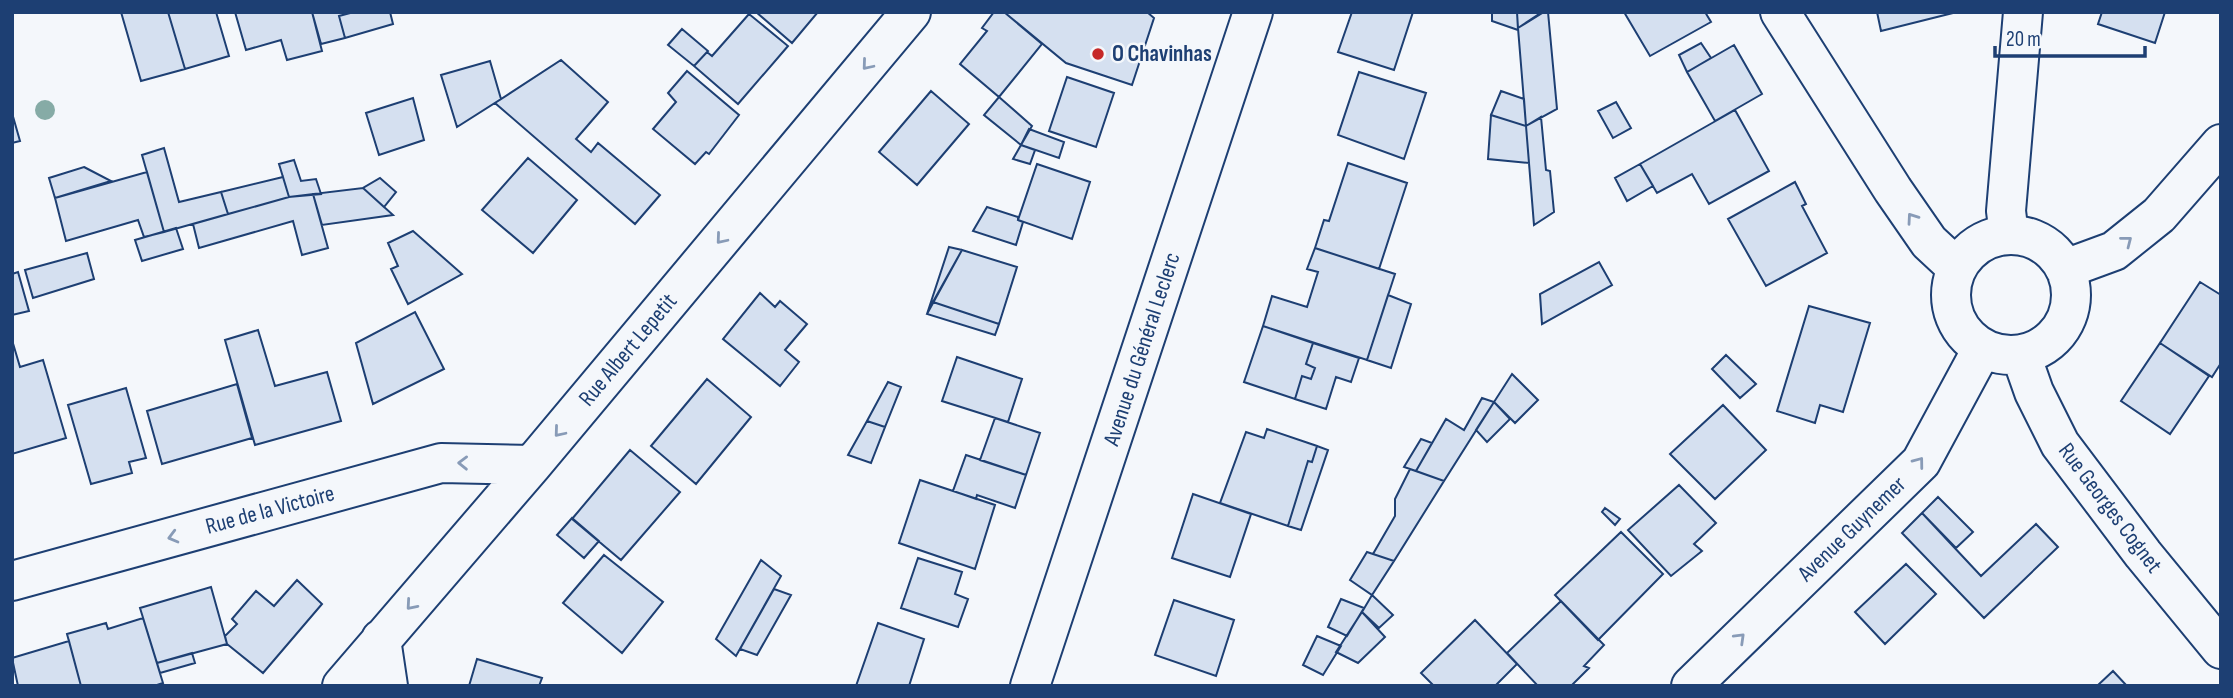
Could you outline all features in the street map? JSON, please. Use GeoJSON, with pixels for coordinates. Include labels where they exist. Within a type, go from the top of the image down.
{"type":"FeatureCollection","features":[{"type":"Feature","properties":{"kind":"street","name":"Rue Albert Lepetit"},"geometry":{"type":"LineString","coordinates":[[342,686],[532,465],[911,12]]}},
{"type":"Feature","properties":{"kind":"street","name":"Avenue du Général Leclerc"},"geometry":{"type":"LineString","coordinates":[[1030,686],[1253,12]]}},
{"type":"Feature","properties":{"kind":"street"},"geometry":{"type":"LineString","coordinates":[[1780,12],[1928,242],[1957,268]]}},
{"type":"Feature","properties":{"kind":"street"},"geometry":{"type":"LineString","coordinates":[[2009,235],[2006,211],[2023,12]]}},
{"type":"Feature","properties":{"kind":"street"},"geometry":{"type":"LineString","coordinates":[[2065,269],[2114,251],[2159,215],[2221,144]]}},
{"type":"Feature","properties":{"kind":"street"},"geometry":{"type":"LineString","coordinates":[[2009,235],[2042,243],[2065,269],[2071,286],[2065,322],[2054,338],[2021,355],[2001,355],[1982,349],[1967,337],[1956,322],[1951,304],[1951,286],[1957,268],[1966,255],[1978,244],[2009,235]]}},
{"type":"Feature","properties":{"kind":"street","name":"Avenue Guynemer"},"geometry":{"type":"LineString","coordinates":[[1691,686],[1921,462],[1982,349]]}},
{"type":"Feature","properties":{"kind":"street","name":"Rue Georges Cognet"},"geometry":{"type":"LineString","coordinates":[[2021,355],[2034,392],[2060,444],[2143,554],[2221,649]]}},
{"type":"Feature","properties":{"kind":"street","name":"Rue de la Victoire"},"geometry":{"type":"LineString","coordinates":[[12,581],[441,463],[532,465]]}},
{"type":"Feature","properties":{"kind":"street"},"geometry":{"type":"LineString","coordinates":[[381,639],[388,686]]}},
{"type":"Feature","properties":{"kind":"building"},"geometry":{"type":"Polygon","coordinates":[[[121,12],[168,12],[185,69],[141,81],[121,12]]]}},
{"type":"Feature","properties":{"kind":"building"},"geometry":{"type":"Polygon","coordinates":[[[168,12],[216,12],[229,56],[185,69],[168,12]]]}},
{"type":"Feature","properties":{"kind":"building"},"geometry":{"type":"Polygon","coordinates":[[[235,12],[312,12],[322,51],[287,60],[281,40],[246,50],[235,12]]]}},
{"type":"Feature","properties":{"kind":"building"},"geometry":{"type":"Polygon","coordinates":[[[312,12],[354,12],[339,16],[345,38],[321,44],[312,12]]]}},
{"type":"Feature","properties":{"kind":"building"},"geometry":{"type":"Polygon","coordinates":[[[354,12],[390,12],[393,24],[345,38],[339,16],[354,12]]]}},
{"type":"Feature","properties":{"kind":"building"},"geometry":{"type":"Polygon","coordinates":[[[756,12],[818,12],[792,43],[756,12]]]}},
{"type":"Feature","properties":{"kind":"building"},"geometry":{"type":"Polygon","coordinates":[[[994,12],[1004,12],[1042,44],[999,97],[960,64],[987,31],[982,28],[994,12]]]}},
{"type":"Feature","properties":{"kind":"building","name":"O Chavinhas"},"geometry":{"type":"Polygon","coordinates":[[[1004,12],[1147,12],[1154,18],[1132,85],[1066,63],[1004,12]]]}},
{"type":"Feature","properties":{"kind":"building"},"geometry":{"type":"Polygon","coordinates":[[[1352,12],[1413,12],[1394,70],[1338,52],[1352,12]]]}},
{"type":"Feature","properties":{"kind":"building"},"geometry":{"type":"Polygon","coordinates":[[[1492,12],[1517,12],[1518,30],[1492,21],[1492,12]]]}},
{"type":"Feature","properties":{"kind":"building"},"geometry":{"type":"Polygon","coordinates":[[[1517,12],[1539,12],[1539,14],[1518,28],[1517,12]]]}},
{"type":"Feature","properties":{"kind":"building"},"geometry":{"type":"Polygon","coordinates":[[[1548,12],[1557,109],[1526,126],[1518,28],[1548,12]]]}},
{"type":"Feature","properties":{"kind":"building"},"geometry":{"type":"Polygon","coordinates":[[[1624,12],[1705,12],[1711,22],[1650,56],[1624,12]]]}},
{"type":"Feature","properties":{"kind":"building"},"geometry":{"type":"Polygon","coordinates":[[[1877,12],[1957,12],[1881,31],[1877,12]]]}},
{"type":"Feature","properties":{"kind":"building"},"geometry":{"type":"Polygon","coordinates":[[[2102,12],[2165,12],[2155,43],[2098,24],[2102,12]]]}},
{"type":"Feature","properties":{"kind":"building"},"geometry":{"type":"Polygon","coordinates":[[[749,14],[788,46],[738,104],[694,66],[707,52],[712,56],[749,14]]]}},
{"type":"Feature","properties":{"kind":"building"},"geometry":{"type":"Polygon","coordinates":[[[682,29],[708,51],[694,66],[668,45],[682,29]]]}},
{"type":"Feature","properties":{"kind":"building"},"geometry":{"type":"Polygon","coordinates":[[[1701,43],[1711,58],[1687,72],[1679,55],[1701,43]]]}},
{"type":"Feature","properties":{"kind":"building"},"geometry":{"type":"Polygon","coordinates":[[[1734,45],[1762,94],[1715,121],[1687,72],[1734,45]]]}},
{"type":"Feature","properties":{"kind":"building"},"geometry":{"type":"Polygon","coordinates":[[[561,60],[608,102],[576,139],[591,152],[598,143],[660,195],[635,224],[495,103],[561,60]]]}},
{"type":"Feature","properties":{"kind":"building"},"geometry":{"type":"Polygon","coordinates":[[[490,61],[501,99],[457,127],[441,75],[490,61]]]}},
{"type":"Feature","properties":{"kind":"building"},"geometry":{"type":"Polygon","coordinates":[[[687,71],[739,115],[709,154],[706,152],[695,164],[653,129],[676,102],[668,93],[687,71]]]}},
{"type":"Feature","properties":{"kind":"building"},"geometry":{"type":"Polygon","coordinates":[[[1359,72],[1426,93],[1404,159],[1338,135],[1359,72]]]}},
{"type":"Feature","properties":{"kind":"building"},"geometry":{"type":"Polygon","coordinates":[[[1067,77],[1114,93],[1096,147],[1049,131],[1067,77]]]}},
{"type":"Feature","properties":{"kind":"building"},"geometry":{"type":"Polygon","coordinates":[[[931,91],[969,124],[917,185],[879,152],[931,91]]]}},
{"type":"Feature","properties":{"kind":"building"},"geometry":{"type":"Polygon","coordinates":[[[1501,91],[1524,99],[1526,126],[1491,115],[1501,91]]]}},
{"type":"Feature","properties":{"kind":"building"},"geometry":{"type":"Polygon","coordinates":[[[999,97],[1032,126],[1021,145],[984,115],[999,97]]]}},
{"type":"Feature","properties":{"kind":"building"},"geometry":{"type":"Polygon","coordinates":[[[413,98],[424,140],[379,155],[366,113],[413,98]]]}},
{"type":"Feature","properties":{"kind":"building"},"geometry":{"type":"Polygon","coordinates":[[[1616,102],[1631,128],[1613,138],[1598,111],[1616,102]]]}},
{"type":"Feature","properties":{"kind":"building"},"geometry":{"type":"Polygon","coordinates":[[[1735,110],[1769,171],[1709,204],[1692,174],[1657,193],[1640,164],[1735,110]]]}},
{"type":"Feature","properties":{"kind":"building"},"geometry":{"type":"Polygon","coordinates":[[[12,113],[20,141],[12,143],[12,113]]]}},
{"type":"Feature","properties":{"kind":"building"},"geometry":{"type":"Polygon","coordinates":[[[1491,115],[1526,126],[1529,163],[1488,159],[1491,115]]]}},
{"type":"Feature","properties":{"kind":"building"},"geometry":{"type":"Polygon","coordinates":[[[1541,117],[1546,170],[1550,171],[1554,212],[1534,225],[1526,126],[1541,117]]]}},
{"type":"Feature","properties":{"kind":"building"},"geometry":{"type":"Polygon","coordinates":[[[1029,129],[1064,142],[1059,158],[1021,145],[1029,129]]]}},
{"type":"Feature","properties":{"kind":"building"},"geometry":{"type":"Polygon","coordinates":[[[1021,145],[1035,150],[1030,164],[1013,159],[1021,145]]]}},
{"type":"Feature","properties":{"kind":"building"},"geometry":{"type":"Polygon","coordinates":[[[164,148],[179,202],[221,192],[228,214],[164,232],[142,155],[164,148]]]}},
{"type":"Feature","properties":{"kind":"building"},"geometry":{"type":"Polygon","coordinates":[[[528,158],[577,200],[533,253],[482,210],[528,158]]]}},
{"type":"Feature","properties":{"kind":"building"},"geometry":{"type":"Polygon","coordinates":[[[294,160],[301,181],[316,179],[321,194],[289,197],[279,164],[294,160]]]}},
{"type":"Feature","properties":{"kind":"building"},"geometry":{"type":"Polygon","coordinates":[[[1348,163],[1407,183],[1379,269],[1315,248],[1324,220],[1329,221],[1348,163]]]}},
{"type":"Feature","properties":{"kind":"building"},"geometry":{"type":"Polygon","coordinates":[[[1037,164],[1090,182],[1072,239],[1018,220],[1037,164]]]}},
{"type":"Feature","properties":{"kind":"building"},"geometry":{"type":"Polygon","coordinates":[[[1640,164],[1653,186],[1627,201],[1615,178],[1640,164]]]}},
{"type":"Feature","properties":{"kind":"building"},"geometry":{"type":"Polygon","coordinates":[[[84,167],[111,181],[55,198],[49,178],[84,167]]]}},
{"type":"Feature","properties":{"kind":"building"},"geometry":{"type":"Polygon","coordinates":[[[147,172],[164,232],[144,237],[138,220],[66,241],[55,198],[147,172]]]}},
{"type":"Feature","properties":{"kind":"building"},"geometry":{"type":"Polygon","coordinates":[[[283,177],[289,197],[228,214],[221,192],[283,177]]]}},
{"type":"Feature","properties":{"kind":"building"},"geometry":{"type":"Polygon","coordinates":[[[380,178],[396,192],[384,207],[363,188],[380,178]]]}},
{"type":"Feature","properties":{"kind":"building"},"geometry":{"type":"Polygon","coordinates":[[[1795,182],[1806,204],[1802,206],[1827,253],[1766,286],[1728,219],[1795,182]]]}},
{"type":"Feature","properties":{"kind":"building"},"geometry":{"type":"Polygon","coordinates":[[[363,188],[393,215],[322,225],[313,194],[363,188]]]}},
{"type":"Feature","properties":{"kind":"building"},"geometry":{"type":"Polygon","coordinates":[[[313,194],[328,248],[302,255],[293,221],[199,248],[193,224],[289,197],[313,194]]]}},
{"type":"Feature","properties":{"kind":"building"},"geometry":{"type":"Polygon","coordinates":[[[987,207],[1018,217],[1018,220],[1023,222],[1016,245],[973,231],[987,207]]]}},
{"type":"Feature","properties":{"kind":"building"},"geometry":{"type":"Polygon","coordinates":[[[176,228],[183,249],[142,261],[135,240],[176,228]]]}},
{"type":"Feature","properties":{"kind":"building"},"geometry":{"type":"Polygon","coordinates":[[[413,231],[462,274],[408,304],[391,269],[398,266],[388,243],[413,231]]]}},
{"type":"Feature","properties":{"kind":"building"},"geometry":{"type":"Polygon","coordinates":[[[949,247],[962,250],[927,314],[949,247]]]}},
{"type":"Feature","properties":{"kind":"building"},"geometry":{"type":"Polygon","coordinates":[[[1315,248],[1395,274],[1367,360],[1263,326],[1272,296],[1307,307],[1318,272],[1307,269],[1315,248]]]}},
{"type":"Feature","properties":{"kind":"building"},"geometry":{"type":"Polygon","coordinates":[[[962,250],[1017,267],[999,324],[933,302],[962,250]]]}},
{"type":"Feature","properties":{"kind":"building"},"geometry":{"type":"Polygon","coordinates":[[[87,253],[94,279],[33,298],[25,270],[87,253]]]}},
{"type":"Feature","properties":{"kind":"building"},"geometry":{"type":"Polygon","coordinates":[[[1599,262],[1612,285],[1542,324],[1540,294],[1599,262]]]}},
{"type":"Feature","properties":{"kind":"building"},"geometry":{"type":"Polygon","coordinates":[[[18,272],[29,311],[12,315],[12,274],[18,272]]]}},
{"type":"Feature","properties":{"kind":"building"},"geometry":{"type":"Polygon","coordinates":[[[2200,282],[2221,295],[2221,363],[2212,377],[2160,343],[2200,282]]]}},
{"type":"Feature","properties":{"kind":"building"},"geometry":{"type":"Polygon","coordinates":[[[760,293],[775,307],[780,301],[807,324],[785,350],[799,362],[780,386],[723,339],[760,293]]]}},
{"type":"Feature","properties":{"kind":"building"},"geometry":{"type":"Polygon","coordinates":[[[1388,295],[1411,304],[1391,368],[1367,360],[1388,295]]]}},
{"type":"Feature","properties":{"kind":"building"},"geometry":{"type":"Polygon","coordinates":[[[933,302],[999,324],[995,335],[927,314],[933,302]]]}},
{"type":"Feature","properties":{"kind":"building"},"geometry":{"type":"Polygon","coordinates":[[[1809,306],[1870,323],[1843,412],[1820,405],[1815,423],[1777,411],[1809,306]]]}},
{"type":"Feature","properties":{"kind":"building"},"geometry":{"type":"Polygon","coordinates":[[[415,312],[444,369],[373,404],[356,343],[415,312]]]}},
{"type":"Feature","properties":{"kind":"building"},"geometry":{"type":"Polygon","coordinates":[[[1263,326],[1313,343],[1306,364],[1315,368],[1311,379],[1302,376],[1295,399],[1244,382],[1263,326]]]}},
{"type":"Feature","properties":{"kind":"building"},"geometry":{"type":"Polygon","coordinates":[[[258,330],[275,386],[327,372],[341,421],[255,445],[225,340],[258,330]]]}},
{"type":"Feature","properties":{"kind":"building"},"geometry":{"type":"Polygon","coordinates":[[[12,340],[20,367],[43,360],[66,438],[12,454],[12,340]]]}},
{"type":"Feature","properties":{"kind":"building"},"geometry":{"type":"Polygon","coordinates":[[[1313,343],[1359,358],[1351,382],[1336,377],[1326,409],[1295,399],[1302,376],[1311,379],[1315,368],[1306,364],[1313,343]]]}},
{"type":"Feature","properties":{"kind":"building"},"geometry":{"type":"Polygon","coordinates":[[[2160,343],[2209,376],[2170,434],[2121,401],[2160,343]]]}},
{"type":"Feature","properties":{"kind":"building"},"geometry":{"type":"Polygon","coordinates":[[[1726,355],[1756,384],[1740,398],[1712,369],[1726,355]]]}},
{"type":"Feature","properties":{"kind":"building"},"geometry":{"type":"Polygon","coordinates":[[[957,357],[1022,379],[1008,422],[942,401],[957,357]]]}},
{"type":"Feature","properties":{"kind":"building"},"geometry":{"type":"Polygon","coordinates":[[[1512,374],[1538,400],[1515,423],[1494,402],[1512,374]]]}},
{"type":"Feature","properties":{"kind":"building"},"geometry":{"type":"Polygon","coordinates":[[[707,379],[751,417],[696,484],[651,446],[707,379]]]}},
{"type":"Feature","properties":{"kind":"building"},"geometry":{"type":"Polygon","coordinates":[[[888,382],[901,387],[885,427],[867,421],[888,382]]]}},
{"type":"Feature","properties":{"kind":"building"},"geometry":{"type":"Polygon","coordinates":[[[237,384],[252,438],[162,464],[147,411],[237,384]]]}},
{"type":"Feature","properties":{"kind":"building"},"geometry":{"type":"Polygon","coordinates":[[[126,388],[146,458],[129,462],[132,473],[91,484],[68,405],[126,388]]]}},
{"type":"Feature","properties":{"kind":"building"},"geometry":{"type":"Polygon","coordinates":[[[1482,398],[1494,402],[1444,481],[1416,471],[1446,419],[1464,430],[1482,398]]]}},
{"type":"Feature","properties":{"kind":"building"},"geometry":{"type":"Polygon","coordinates":[[[1494,402],[1510,419],[1487,442],[1476,430],[1494,402]]]}},
{"type":"Feature","properties":{"kind":"building"},"geometry":{"type":"Polygon","coordinates":[[[1723,405],[1766,450],[1715,499],[1670,454],[1723,405]]]}},
{"type":"Feature","properties":{"kind":"building"},"geometry":{"type":"Polygon","coordinates":[[[995,418],[1040,433],[1026,475],[980,460],[995,418]]]}},
{"type":"Feature","properties":{"kind":"building"},"geometry":{"type":"Polygon","coordinates":[[[867,421],[885,427],[871,463],[848,455],[867,421]]]}},
{"type":"Feature","properties":{"kind":"building"},"geometry":{"type":"Polygon","coordinates":[[[1267,429],[1317,446],[1312,462],[1308,461],[1288,526],[1220,503],[1246,432],[1264,438],[1267,429]]]}},
{"type":"Feature","properties":{"kind":"building"},"geometry":{"type":"Polygon","coordinates":[[[1421,439],[1432,443],[1416,471],[1404,467],[1421,439]]]}},
{"type":"Feature","properties":{"kind":"building"},"geometry":{"type":"Polygon","coordinates":[[[1317,446],[1328,450],[1301,530],[1288,526],[1308,461],[1312,462],[1317,446]]]}},
{"type":"Feature","properties":{"kind":"building"},"geometry":{"type":"Polygon","coordinates":[[[630,450],[680,492],[621,560],[572,519],[630,450]]]}},
{"type":"Feature","properties":{"kind":"building"},"geometry":{"type":"Polygon","coordinates":[[[966,455],[1026,475],[1015,508],[977,495],[976,499],[953,491],[966,455]]]}},
{"type":"Feature","properties":{"kind":"building"},"geometry":{"type":"Polygon","coordinates":[[[1410,469],[1444,481],[1394,561],[1373,554],[1395,516],[1395,499],[1410,469]]]}},
{"type":"Feature","properties":{"kind":"building"},"geometry":{"type":"Polygon","coordinates":[[[920,480],[995,505],[975,569],[899,543],[920,480]]]}},
{"type":"Feature","properties":{"kind":"building"},"geometry":{"type":"Polygon","coordinates":[[[1679,485],[1716,523],[1694,544],[1702,551],[1671,576],[1628,530],[1679,485]]]}},
{"type":"Feature","properties":{"kind":"building"},"geometry":{"type":"Polygon","coordinates":[[[1193,494],[1251,514],[1230,577],[1172,558],[1193,494]]]}},
{"type":"Feature","properties":{"kind":"building"},"geometry":{"type":"Polygon","coordinates":[[[1938,497],[1973,532],[1956,548],[1922,513],[1938,497]]]}},
{"type":"Feature","properties":{"kind":"building"},"geometry":{"type":"Polygon","coordinates":[[[1605,508],[1620,519],[1615,525],[1602,512],[1605,508]]]}},
{"type":"Feature","properties":{"kind":"building"},"geometry":{"type":"Polygon","coordinates":[[[1922,513],[1981,576],[2036,524],[2058,547],[1984,618],[1902,533],[1922,513]]]}},
{"type":"Feature","properties":{"kind":"building"},"geometry":{"type":"Polygon","coordinates":[[[572,518],[599,541],[584,558],[557,535],[572,518]]]}},
{"type":"Feature","properties":{"kind":"building"},"geometry":{"type":"Polygon","coordinates":[[[1621,532],[1663,574],[1598,640],[1555,595],[1621,532]]]}},
{"type":"Feature","properties":{"kind":"building"},"geometry":{"type":"Polygon","coordinates":[[[1367,552],[1394,561],[1372,595],[1350,580],[1367,552]]]}},
{"type":"Feature","properties":{"kind":"building"},"geometry":{"type":"Polygon","coordinates":[[[604,555],[663,602],[622,653],[563,603],[604,555]]]}},
{"type":"Feature","properties":{"kind":"building"},"geometry":{"type":"Polygon","coordinates":[[[918,558],[962,572],[955,594],[968,599],[958,627],[901,608],[918,558]]]}},
{"type":"Feature","properties":{"kind":"building"},"geometry":{"type":"Polygon","coordinates":[[[761,560],[781,576],[736,656],[716,639],[761,560]]]}},
{"type":"Feature","properties":{"kind":"building"},"geometry":{"type":"Polygon","coordinates":[[[1906,564],[1936,594],[1885,644],[1855,612],[1906,564]]]}},
{"type":"Feature","properties":{"kind":"building"},"geometry":{"type":"Polygon","coordinates":[[[297,580],[322,604],[263,673],[227,644],[225,636],[237,624],[232,619],[256,591],[274,606],[297,580]]]}},
{"type":"Feature","properties":{"kind":"building"},"geometry":{"type":"Polygon","coordinates":[[[211,587],[227,644],[157,663],[140,608],[211,587]]]}},
{"type":"Feature","properties":{"kind":"building"},"geometry":{"type":"Polygon","coordinates":[[[774,589],[791,595],[757,655],[740,649],[774,589]]]}},
{"type":"Feature","properties":{"kind":"building"},"geometry":{"type":"Polygon","coordinates":[[[1372,595],[1393,615],[1379,628],[1362,612],[1372,595]]]}},
{"type":"Feature","properties":{"kind":"building"},"geometry":{"type":"Polygon","coordinates":[[[1341,599],[1364,608],[1347,636],[1328,627],[1341,599]]]}},
{"type":"Feature","properties":{"kind":"building"},"geometry":{"type":"Polygon","coordinates":[[[1174,600],[1234,620],[1216,676],[1155,655],[1174,600]]]}},
{"type":"Feature","properties":{"kind":"building"},"geometry":{"type":"Polygon","coordinates":[[[1561,601],[1604,645],[1584,666],[1589,668],[1571,686],[1538,686],[1507,653],[1561,601]]]}},
{"type":"Feature","properties":{"kind":"building"},"geometry":{"type":"Polygon","coordinates":[[[1362,612],[1385,637],[1358,663],[1336,652],[1362,612]]]}},
{"type":"Feature","properties":{"kind":"building"},"geometry":{"type":"Polygon","coordinates":[[[143,618],[163,683],[154,686],[81,686],[67,634],[106,623],[108,629],[143,618]]]}},
{"type":"Feature","properties":{"kind":"building"},"geometry":{"type":"Polygon","coordinates":[[[1475,620],[1517,664],[1495,686],[1434,686],[1421,673],[1475,620]]]}},
{"type":"Feature","properties":{"kind":"building"},"geometry":{"type":"Polygon","coordinates":[[[878,623],[924,639],[909,686],[856,686],[878,623]]]}},
{"type":"Feature","properties":{"kind":"building"},"geometry":{"type":"Polygon","coordinates":[[[1317,636],[1341,646],[1323,675],[1303,665],[1317,636]]]}},
{"type":"Feature","properties":{"kind":"building"},"geometry":{"type":"Polygon","coordinates":[[[69,641],[81,686],[18,686],[12,658],[69,641]]]}},
{"type":"Feature","properties":{"kind":"building"},"geometry":{"type":"Polygon","coordinates":[[[192,653],[195,663],[160,673],[157,663],[192,653]]]}},
{"type":"Feature","properties":{"kind":"building"},"geometry":{"type":"Polygon","coordinates":[[[477,659],[542,678],[539,686],[469,686],[477,659]]]}},
{"type":"Feature","properties":{"kind":"building"},"geometry":{"type":"Polygon","coordinates":[[[2113,671],[2127,686],[2097,686],[2113,671]]]}},
{"type":"Feature","properties":{"kind":"place","name":"O Chavinhas"},"geometry":{"type":"Point","coordinates":[1098,54]}}]}
